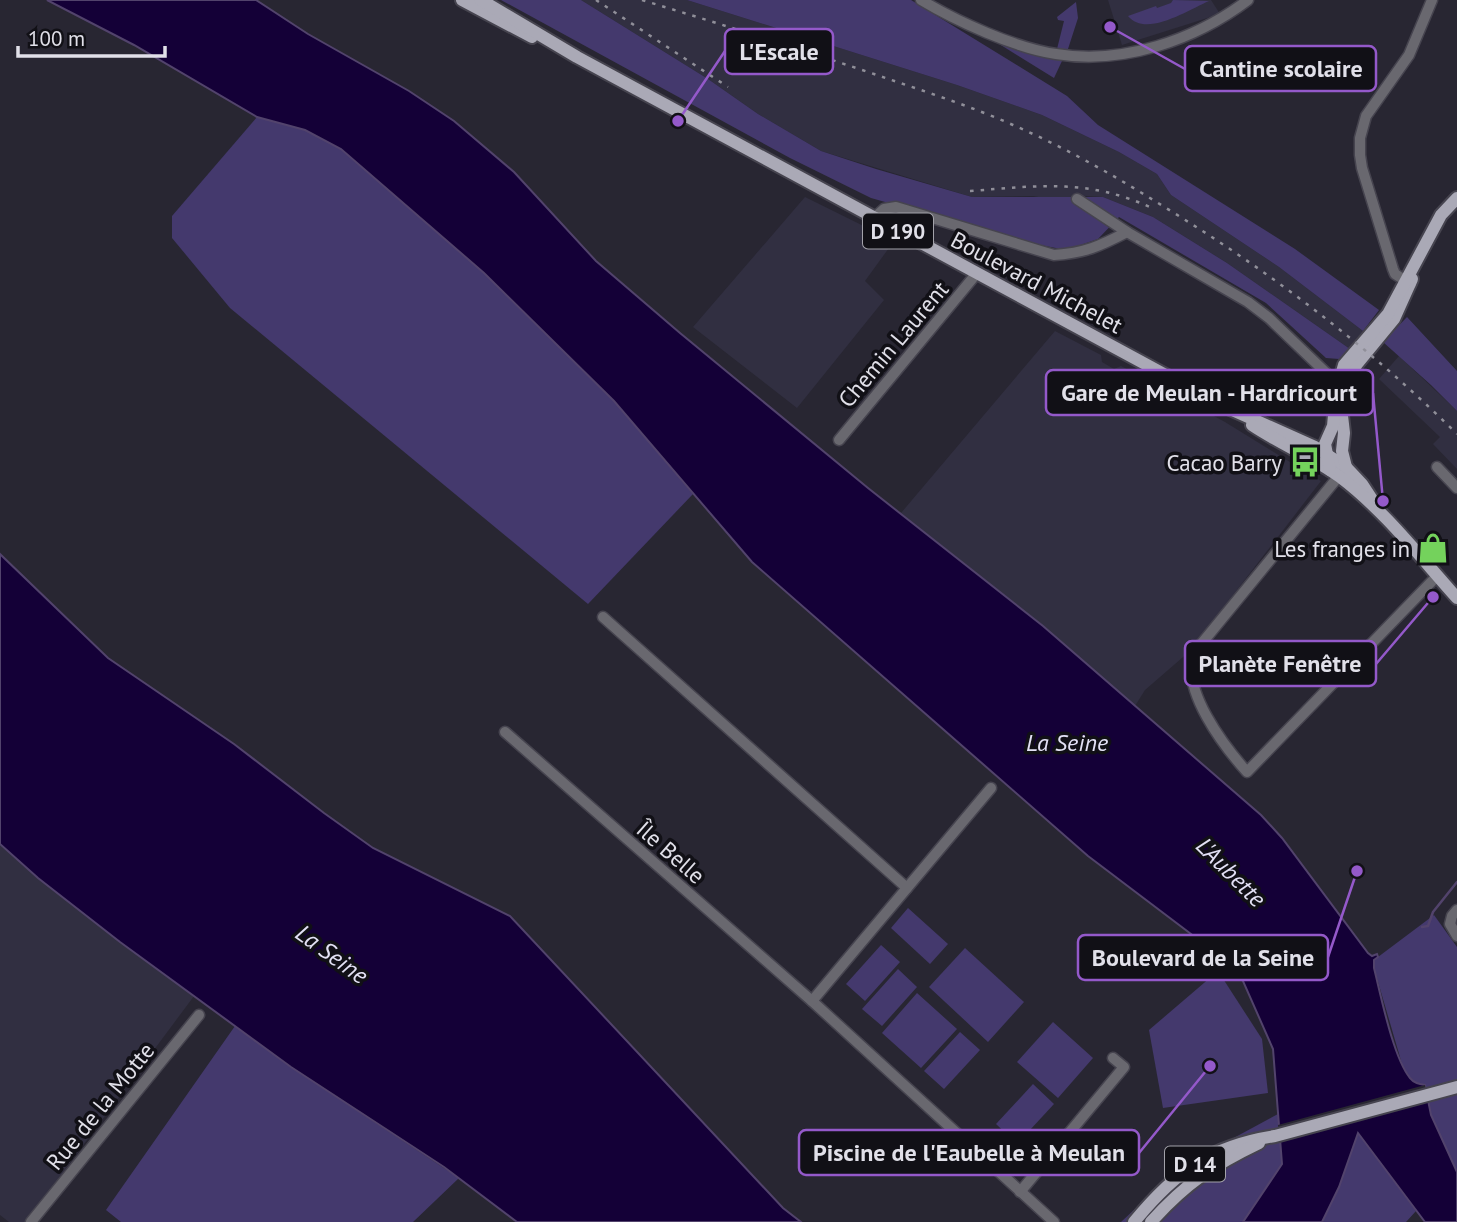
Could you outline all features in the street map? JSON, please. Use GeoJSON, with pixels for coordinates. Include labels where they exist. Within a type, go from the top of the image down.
{"type":"FeatureCollection","features":[{"type":"Feature","properties":{"kind":"main road","name":"Boulevard Michelet"},"geometry":{"type":"LineString","coordinates":[[462,0],[517,30],[578,57]]}},
{"type":"Feature","properties":{"kind":"main road","name":"Boulevard Michelet"},"geometry":{"type":"LineString","coordinates":[[481,0],[578,57],[1219,404],[1271,438],[1330,459]]}},
{"type":"Feature","properties":{"kind":"main road"},"geometry":{"type":"LineString","coordinates":[[1330,459],[1344,365],[1385,317],[1408,283],[1441,215],[1457,198]]}},
{"type":"Feature","properties":{"kind":"main road"},"geometry":{"type":"LineString","coordinates":[[1330,459],[1344,433],[1341,387]]}},
{"type":"Feature","properties":{"kind":"main road","name":"D 190"},"geometry":{"type":"LineString","coordinates":[[1330,459],[1362,484],[1379,510],[1457,598]]}},
{"type":"Feature","properties":{"kind":"main road","name":"D 14"},"geometry":{"type":"LineString","coordinates":[[1134,1222],[1153,1198],[1194,1165],[1222,1149],[1247,1140],[1275,1136],[1457,1087]]}},
{"type":"Feature","properties":{"kind":"main road","name":"D 14"},"geometry":{"type":"LineString","coordinates":[[1151,1222],[1195,1178],[1217,1164],[1275,1136]]}},
{"type":"Feature","properties":{"kind":"street"},"geometry":{"type":"LineString","coordinates":[[921,0],[959,21],[1006,39],[1047,52],[1075,56],[1119,54],[1160,45],[1212,24],[1248,0]]}},
{"type":"Feature","properties":{"kind":"street"},"geometry":{"type":"LineString","coordinates":[[1408,283],[1393,270],[1359,146],[1366,116],[1409,55],[1432,0]]}},
{"type":"Feature","properties":{"kind":"street"},"geometry":{"type":"LineString","coordinates":[[1077,199],[1127,232],[1248,302],[1269,318],[1341,387]]}},
{"type":"Feature","properties":{"kind":"street"},"geometry":{"type":"LineString","coordinates":[[874,218],[888,208],[896,207],[1054,255],[1078,254],[1127,232]]}},
{"type":"Feature","properties":{"kind":"street"},"geometry":{"type":"LineString","coordinates":[[901,232],[912,213]]}},
{"type":"Feature","properties":{"kind":"street","name":"Chemin Laurent"},"geometry":{"type":"LineString","coordinates":[[839,440],[977,274]]}},
{"type":"Feature","properties":{"kind":"street"},"geometry":{"type":"LineString","coordinates":[[1330,459],[1202,641],[1190,664],[1190,675],[1209,721],[1220,740],[1247,772],[1437,576]]}},
{"type":"Feature","properties":{"kind":"street"},"geometry":{"type":"LineString","coordinates":[[1437,467],[1457,488]]}},
{"type":"Feature","properties":{"kind":"street"},"geometry":{"type":"LineString","coordinates":[[603,617],[907,888]]}},
{"type":"Feature","properties":{"kind":"street","name":"Île Belle"},"geometry":{"type":"LineString","coordinates":[[505,732],[812,1000],[1054,1222]]}},
{"type":"Feature","properties":{"kind":"street"},"geometry":{"type":"LineString","coordinates":[[812,1000],[991,788]]}},
{"type":"Feature","properties":{"kind":"street"},"geometry":{"type":"LineString","coordinates":[[1454,932],[1450,919],[1457,910]]}},
{"type":"Feature","properties":{"kind":"street","name":"Rue de la Motte"},"geometry":{"type":"LineString","coordinates":[[31,1222],[199,1015]]}},
{"type":"Feature","properties":{"kind":"street"},"geometry":{"type":"LineString","coordinates":[[1020,1192],[1124,1067],[1113,1058]]}},
{"type":"Feature","properties":{"kind":"shaded area"},"geometry":{"type":"Polygon","coordinates":[[[501,0],[581,0],[708,79],[758,114],[821,151],[972,197],[1103,197],[1153,217],[1227,263],[1350,349],[1339,359],[1326,358],[1266,303],[1119,217],[1098,239],[1066,250],[1030,243],[871,198],[790,158],[501,0]]]}},
{"type":"Feature","properties":{"kind":"shaded area"},"geometry":{"type":"Polygon","coordinates":[[[581,0],[687,0],[957,85],[1042,115],[1119,152],[1157,174],[1171,195],[1279,267],[1363,331],[1350,349],[1227,263],[1153,217],[1103,197],[1084,196],[1071,203],[1033,196],[972,197],[821,151],[758,114],[708,79],[581,0]]]}},
{"type":"Feature","properties":{"kind":"shaded area"},"geometry":{"type":"Polygon","coordinates":[[[687,0],[911,0],[1067,96],[1098,125],[1295,249],[1379,310],[1363,331],[1279,267],[1171,195],[1157,174],[1119,152],[1042,115],[957,85],[687,0]]]}},
{"type":"Feature","properties":{"kind":"shaded area"},"geometry":{"type":"Polygon","coordinates":[[[1108,0],[1211,0],[1220,14],[1122,45],[1108,0]]]}},
{"type":"Feature","properties":{"kind":"shaded area"},"geometry":{"type":"Polygon","coordinates":[[[1173,0],[1209,1],[1179,16],[1156,23],[1136,22],[1128,16],[1156,6],[1157,8],[1173,0]]]}},
{"type":"Feature","properties":{"kind":"shaded area"},"geometry":{"type":"Polygon","coordinates":[[[1076,2],[1078,18],[1068,49],[1057,49],[1064,21],[1058,20],[1057,17],[1076,2]]]}},
{"type":"Feature","properties":{"kind":"shaded area"},"geometry":{"type":"Polygon","coordinates":[[[996,42],[1062,61],[1054,78],[996,42]]]}},
{"type":"Feature","properties":{"kind":"shaded area"},"geometry":{"type":"Polygon","coordinates":[[[257,117],[305,130],[341,149],[484,273],[614,401],[693,494],[588,604],[230,308],[172,238],[172,216],[257,117]]]}},
{"type":"Feature","properties":{"kind":"shaded area"},"geometry":{"type":"Polygon","coordinates":[[[805,197],[894,241],[865,281],[884,300],[797,408],[693,327],[805,197]]]}},
{"type":"Feature","properties":{"kind":"shaded area"},"geometry":{"type":"Polygon","coordinates":[[[1407,317],[1457,371],[1457,411],[1383,342],[1407,317]]]}},
{"type":"Feature","properties":{"kind":"shaded area"},"geometry":{"type":"Polygon","coordinates":[[[1055,331],[1101,355],[1102,362],[1114,369],[1121,366],[1225,422],[1321,481],[1190,651],[1145,690],[1135,706],[1043,626],[901,513],[1055,331]]]}},
{"type":"Feature","properties":{"kind":"shaded area"},"geometry":{"type":"Polygon","coordinates":[[[1399,356],[1457,411],[1457,469],[1433,444],[1440,437],[1379,379],[1399,356]]]}},
{"type":"Feature","properties":{"kind":"shaded area"},"geometry":{"type":"Polygon","coordinates":[[[0,844],[38,878],[194,996],[26,1222],[9,1222],[0,1215],[0,844]]]}},
{"type":"Feature","properties":{"kind":"shaded area"},"geometry":{"type":"Polygon","coordinates":[[[908,908],[948,944],[930,964],[891,928],[908,908]]]}},
{"type":"Feature","properties":{"kind":"shaded area"},"geometry":{"type":"Polygon","coordinates":[[[1434,915],[1457,947],[1457,1172],[1431,1115],[1425,1086],[1411,1078],[1402,1064],[1374,968],[1374,960],[1434,915]]]}},
{"type":"Feature","properties":{"kind":"shaded area"},"geometry":{"type":"Polygon","coordinates":[[[881,945],[900,962],[865,1001],[846,984],[881,945]]]}},
{"type":"Feature","properties":{"kind":"shaded area"},"geometry":{"type":"Polygon","coordinates":[[[965,948],[1024,1002],[988,1042],[929,987],[965,948]]]}},
{"type":"Feature","properties":{"kind":"shaded area"},"geometry":{"type":"Polygon","coordinates":[[[898,969],[917,987],[882,1026],[862,1009],[898,969]]]}},
{"type":"Feature","properties":{"kind":"shaded area"},"geometry":{"type":"Polygon","coordinates":[[[1218,971],[1262,1039],[1268,1093],[1163,1108],[1149,1030],[1218,971]]]}},
{"type":"Feature","properties":{"kind":"shaded area"},"geometry":{"type":"Polygon","coordinates":[[[917,993],[957,1029],[921,1068],[882,1033],[917,993]]]}},
{"type":"Feature","properties":{"kind":"shaded area"},"geometry":{"type":"Polygon","coordinates":[[[1053,1022],[1093,1058],[1058,1098],[1017,1062],[1053,1022]]]}},
{"type":"Feature","properties":{"kind":"shaded area"},"geometry":{"type":"Polygon","coordinates":[[[235,1026],[291,1067],[459,1178],[413,1222],[121,1222],[106,1210],[235,1026]]]}},
{"type":"Feature","properties":{"kind":"shaded area"},"geometry":{"type":"Polygon","coordinates":[[[960,1032],[980,1050],[944,1089],[924,1071],[960,1032]]]}},
{"type":"Feature","properties":{"kind":"shaded area"},"geometry":{"type":"Polygon","coordinates":[[[1033,1084],[1054,1104],[1017,1144],[996,1124],[1033,1084]]]}},
{"type":"Feature","properties":{"kind":"shaded area"},"geometry":{"type":"Polygon","coordinates":[[[1278,1114],[1282,1164],[1243,1222],[1121,1222],[1180,1167],[1278,1114]]]}},
{"type":"Feature","properties":{"kind":"shaded area"},"geometry":{"type":"Polygon","coordinates":[[[1358,1132],[1416,1211],[1406,1222],[1322,1222],[1339,1187],[1358,1132]]]}},
{"type":"Feature","properties":{"kind":"water","name":"La Seine"},"geometry":{"type":"Polygon","coordinates":[[[47,0],[256,0],[308,34],[409,91],[454,121],[514,172],[596,261],[680,333],[868,488],[1043,626],[1261,815],[1282,838],[1368,953],[1372,956],[1377,954],[1374,968],[1398,1056],[1412,1080],[1425,1085],[1431,1115],[1457,1172],[1457,1222],[1425,1222],[1358,1133],[1339,1187],[1322,1222],[1243,1222],[1282,1164],[1273,1049],[1243,981],[1224,959],[1088,856],[752,562],[614,401],[484,273],[341,149],[305,130],[257,117],[134,45],[47,0]]]}},
{"type":"Feature","properties":{"kind":"water","name":"La Seine"},"geometry":{"type":"Polygon","coordinates":[[[0,554],[108,658],[234,744],[373,848],[510,916],[783,1208],[801,1222],[517,1222],[444,1167],[291,1067],[120,942],[38,878],[0,844],[0,554]]]}},
{"type":"Feature","properties":{"kind":"pier"},"geometry":{"type":"Polygon","coordinates":[[[1425,1085],[1428,1102],[1279,1141],[1278,1125],[1425,1085]]]}},
{"type":"Feature","properties":{"kind":"waterway","name":"L'Aubette"},"geometry":{"type":"LineString","coordinates":[[1422,927],[1428,926],[1433,912],[1457,882]]}},
{"type":"Feature","properties":{"kind":"railway"},"geometry":{"type":"LineString","coordinates":[[596,0],[728,87]]}},
{"type":"Feature","properties":{"kind":"railway"},"geometry":{"type":"LineString","coordinates":[[642,0],[944,98],[1013,125],[1072,153],[1166,208],[1281,285],[1354,341],[1457,434]]}},
{"type":"Feature","properties":{"kind":"railway"},"geometry":{"type":"LineString","coordinates":[[970,191],[1040,186],[1084,188],[1128,198],[1152,208]]}},
{"type":"Feature","properties":{"kind":"place","name":"Cantine scolaire"},"geometry":{"type":"Point","coordinates":[1110,27]}},
{"type":"Feature","properties":{"kind":"place","name":"L'Escale"},"geometry":{"type":"Point","coordinates":[678,121]}},
{"type":"Feature","properties":{"kind":"place","name":"Cacao Barry"},"geometry":{"type":"Point","coordinates":[1305,462]}},
{"type":"Feature","properties":{"kind":"place","name":"Gare de Meulan - Hardricourt"},"geometry":{"type":"Point","coordinates":[1383,501]}},
{"type":"Feature","properties":{"kind":"place","name":"Les franges in"},"geometry":{"type":"Point","coordinates":[1433,548]}},
{"type":"Feature","properties":{"kind":"place","name":"Planète Fenêtre"},"geometry":{"type":"Point","coordinates":[1433,597]}},
{"type":"Feature","properties":{"kind":"place","name":"Boulevard de la Seine"},"geometry":{"type":"Point","coordinates":[1357,871]}},
{"type":"Feature","properties":{"kind":"place","name":"Piscine de l'Eaubelle à Meulan"},"geometry":{"type":"Point","coordinates":[1210,1066]}}]}
